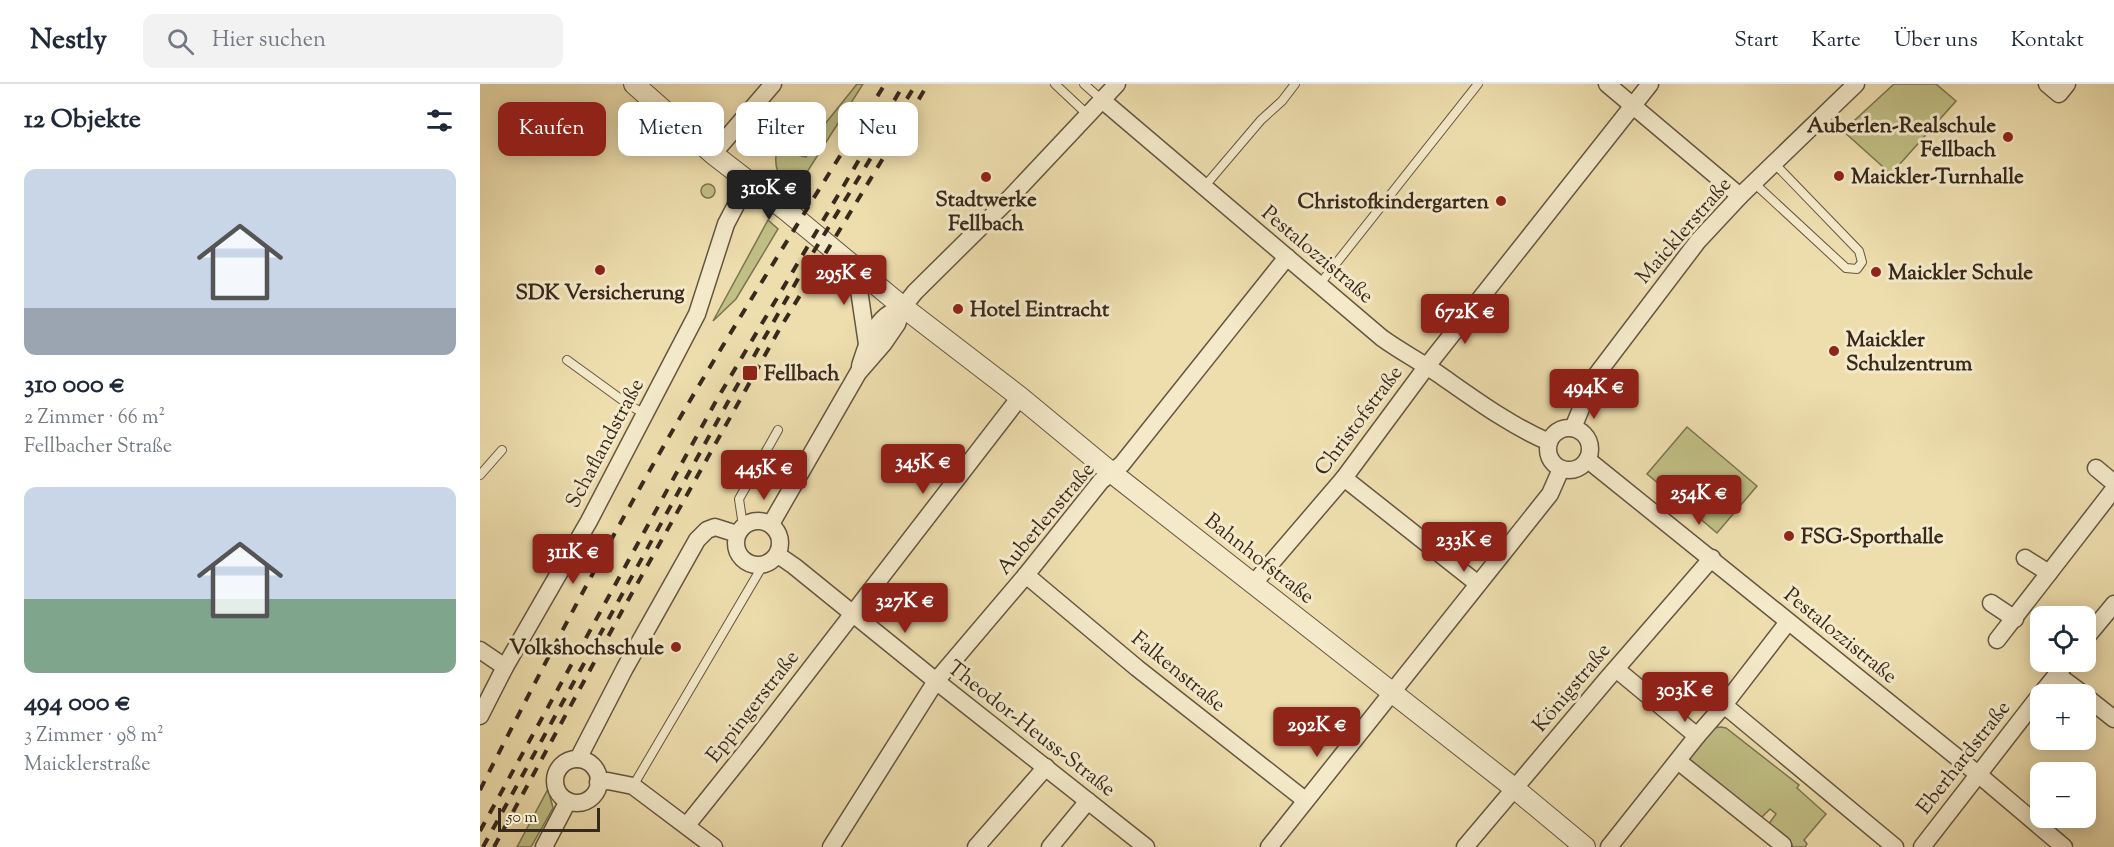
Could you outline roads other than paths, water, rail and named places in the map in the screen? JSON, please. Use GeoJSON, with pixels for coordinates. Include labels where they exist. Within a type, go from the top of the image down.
{"type":"FeatureCollection","features":[{"type":"Feature","properties":{"kind":"street","name":"Bahnhofstraße"},"geometry":{"type":"LineString","coordinates":[[634,84],[654,102]]}},
{"type":"Feature","properties":{"kind":"street"},"geometry":{"type":"LineString","coordinates":[[858,373],[867,344],[885,317],[903,307],[1117,84]]}},
{"type":"Feature","properties":{"kind":"street"},"geometry":{"type":"LineString","coordinates":[[1607,84],[1740,196]]}},
{"type":"Feature","properties":{"kind":"street","name":"Christofstraße"},"geometry":{"type":"LineString","coordinates":[[1254,583],[1272,557],[1344,478],[1427,366],[1650,84]]}},
{"type":"Feature","properties":{"kind":"street","name":"Maicklerstraße"},"geometry":{"type":"LineString","coordinates":[[1574,428],[1592,384],[1616,347],[1698,241],[1740,196],[1856,84]]}},
{"type":"Feature","properties":{"kind":"street"},"geometry":{"type":"LineString","coordinates":[[724,140],[766,86]]}},
{"type":"Feature","properties":{"kind":"street","name":"Pestalozzistraße"},"geometry":{"type":"LineString","coordinates":[[1102,100],[1382,338],[1508,420],[1549,442]]}},
{"type":"Feature","properties":{"kind":"street","name":"Bahnhofstraße"},"geometry":{"type":"LineString","coordinates":[[716,156],[903,307],[1020,397],[1112,473],[1514,788],[1585,847]]}},
{"type":"Feature","properties":{"kind":"street","name":"Schaflandstraße"},"geometry":{"type":"LineString","coordinates":[[480,716],[589,521],[697,314],[726,224],[737,202],[751,183]]}},
{"type":"Feature","properties":{"kind":"street","name":"Auberlenstraße"},"geometry":{"type":"LineString","coordinates":[[831,847],[936,681],[1026,575],[1101,481],[1122,464],[1287,257]]}},
{"type":"Feature","properties":{"kind":"street"},"geometry":{"type":"LineString","coordinates":[[849,262],[859,290],[867,344]]}},
{"type":"Feature","properties":{"kind":"street"},"geometry":{"type":"LineString","coordinates":[[771,524],[858,373],[879,350],[897,324],[903,307]]}},
{"type":"Feature","properties":{"kind":"street","name":"Eppingerstraße"},"geometry":{"type":"LineString","coordinates":[[687,825],[1020,397]]}},
{"type":"Feature","properties":{"kind":"street"},"geometry":{"type":"LineString","coordinates":[[1574,428],[1587,438],[1590,448],[1588,460],[1574,470],[1561,469],[1551,461],[1549,442],[1556,433],[1574,428]]}},
{"type":"Feature","properties":{"kind":"street","name":"Pestalozzistraße"},"geometry":{"type":"LineString","coordinates":[[1588,460],[1979,775],[2064,847]]}},
{"type":"Feature","properties":{"kind":"street"},"geometry":{"type":"LineString","coordinates":[[2096,468],[2114,483]]}},
{"type":"Feature","properties":{"kind":"street"},"geometry":{"type":"LineString","coordinates":[[1269,847],[1550,494],[1561,469]]}},
{"type":"Feature","properties":{"kind":"street"},"geometry":{"type":"LineString","coordinates":[[1344,478],[1478,584]]}},
{"type":"Feature","properties":{"kind":"street"},"geometry":{"type":"LineString","coordinates":[[1997,640],[2114,489]]}},
{"type":"Feature","properties":{"kind":"street"},"geometry":{"type":"LineString","coordinates":[[578,759],[625,668],[697,540],[715,527],[740,530],[757,520],[771,524],[780,537],[781,545],[778,555],[764,565],[756,566],[742,559],[736,546],[740,530]]}},
{"type":"Feature","properties":{"kind":"street","name":"Theodor-Heuss-Straße"},"geometry":{"type":"LineString","coordinates":[[778,555],[1146,847]]}},
{"type":"Feature","properties":{"kind":"street","name":"Königstraße"},"geometry":{"type":"LineString","coordinates":[[1466,847],[1712,558]]}},
{"type":"Feature","properties":{"kind":"street"},"geometry":{"type":"LineString","coordinates":[[2025,558],[2049,573]]}},
{"type":"Feature","properties":{"kind":"street","name":"Falkenstraße"},"geometry":{"type":"LineString","coordinates":[[1026,575],[1137,668],[1305,800]]}},
{"type":"Feature","properties":{"kind":"street"},"geometry":{"type":"LineString","coordinates":[[1991,603],[2015,619]]}},
{"type":"Feature","properties":{"kind":"street"},"geometry":{"type":"LineString","coordinates":[[2096,626],[2114,604]]}},
{"type":"Feature","properties":{"kind":"street"},"geometry":{"type":"LineString","coordinates":[[1609,847],[1788,622]]}},
{"type":"Feature","properties":{"kind":"street"},"geometry":{"type":"LineString","coordinates":[[480,650],[505,668]]}},
{"type":"Feature","properties":{"kind":"street"},"geometry":{"type":"LineString","coordinates":[[1616,669],[1697,736]]}},
{"type":"Feature","properties":{"kind":"street","name":"Eberhardstraße"},"geometry":{"type":"LineString","coordinates":[[2049,684],[2059,672]]}},
{"type":"Feature","properties":{"kind":"street"},"geometry":{"type":"LineString","coordinates":[[2065,672],[2075,684]]}},
{"type":"Feature","properties":{"kind":"street"},"geometry":{"type":"LineString","coordinates":[[1724,705],[1895,847]]}},
{"type":"Feature","properties":{"kind":"street"},"geometry":{"type":"LineString","coordinates":[[2096,705],[2114,719]]}},
{"type":"Feature","properties":{"kind":"street","name":"Eberhardstraße"},"geometry":{"type":"LineString","coordinates":[[1922,847],[2030,708]]}},
{"type":"Feature","properties":{"kind":"street"},"geometry":{"type":"LineString","coordinates":[[578,759],[595,769],[598,782],[597,789],[588,800],[574,803],[558,792],[556,772],[565,762],[578,759]]}},
{"type":"Feature","properties":{"kind":"street"},"geometry":{"type":"LineString","coordinates":[[1678,761],[1783,845]]}},
{"type":"Feature","properties":{"kind":"street"},"geometry":{"type":"LineString","coordinates":[[976,847],[1046,767]]}},
{"type":"Feature","properties":{"kind":"street"},"geometry":{"type":"LineString","coordinates":[[598,782],[608,781],[633,786],[714,847]]}},
{"type":"Feature","properties":{"kind":"street"},"geometry":{"type":"LineString","coordinates":[[544,847],[568,801]]}},
{"type":"Feature","properties":{"kind":"street"},"geometry":{"type":"LineString","coordinates":[[1050,847],[1088,801]]}},
{"type":"Feature","properties":{"kind":"lane"},"geometry":{"type":"LineString","coordinates":[[1055,84],[1088,115]]}},
{"type":"Feature","properties":{"kind":"lane"},"geometry":{"type":"LineString","coordinates":[[1084,84],[1102,100]]}},
{"type":"Feature","properties":{"kind":"lane"},"geometry":{"type":"LineString","coordinates":[[1204,187],[1295,84]]}},
{"type":"Feature","properties":{"kind":"lane"},"geometry":{"type":"LineString","coordinates":[[1319,285],[1478,84]]}},
{"type":"Feature","properties":{"kind":"lane"},"geometry":{"type":"LineString","coordinates":[[1754,183],[1846,268],[1857,269],[1862,262],[1859,251],[1774,163]]}},
{"type":"Feature","properties":{"kind":"lane"},"geometry":{"type":"LineString","coordinates":[[567,360],[645,414]]}},
{"type":"Feature","properties":{"kind":"lane"},"geometry":{"type":"LineString","coordinates":[[740,530],[739,500],[778,430]]}},
{"type":"Feature","properties":{"kind":"lane"},"geometry":{"type":"LineString","coordinates":[[480,475],[502,450]]}},
{"type":"Feature","properties":{"kind":"lane"},"geometry":{"type":"LineString","coordinates":[[633,786],[764,565]]}},
{"type":"Feature","properties":{"kind":"railway"},"geometry":{"type":"LineString","coordinates":[[480,790],[643,482],[746,307],[885,84]]}},
{"type":"Feature","properties":{"kind":"railway"},"geometry":{"type":"LineString","coordinates":[[480,831],[716,401],[904,84]]}},
{"type":"Feature","properties":{"kind":"railway"},"geometry":{"type":"LineString","coordinates":[[483,847],[729,400],[811,256],[916,84]]}},
{"type":"Feature","properties":{"kind":"railway"},"geometry":{"type":"LineString","coordinates":[[494,847],[622,611],[779,330],[928,84]]}},
{"type":"Feature","properties":{"kind":"place","name":"Auberlen-Realschule Fellbach"},"geometry":{"type":"Point","coordinates":[2008,137]}},
{"type":"Feature","properties":{"kind":"place","name":"Maickler-Turnhalle"},"geometry":{"type":"Point","coordinates":[1839,176]}},
{"type":"Feature","properties":{"kind":"place","name":"Stadtwerke Fellbach"},"geometry":{"type":"Point","coordinates":[986,177]}},
{"type":"Feature","properties":{"kind":"place","name":"Christofkindergarten"},"geometry":{"type":"Point","coordinates":[1501,201]}},
{"type":"Feature","properties":{"kind":"place","name":"SDK Versicherung"},"geometry":{"type":"Point","coordinates":[600,270]}},
{"type":"Feature","properties":{"kind":"place","name":"Maickler Schule"},"geometry":{"type":"Point","coordinates":[1876,272]}},
{"type":"Feature","properties":{"kind":"place","name":"Hotel Eintracht"},"geometry":{"type":"Point","coordinates":[958,309]}},
{"type":"Feature","properties":{"kind":"place","name":"Maickler Schulzentrum"},"geometry":{"type":"Point","coordinates":[1834,351]}},
{"type":"Feature","properties":{"kind":"place","name":"Fellbach"},"geometry":{"type":"Point","coordinates":[750,373]}},
{"type":"Feature","properties":{"kind":"place","name":"FSG-Sporthalle"},"geometry":{"type":"Point","coordinates":[1789,536]}},
{"type":"Feature","properties":{"kind":"place","name":"Volkshochschule"},"geometry":{"type":"Point","coordinates":[676,647]}}]}
